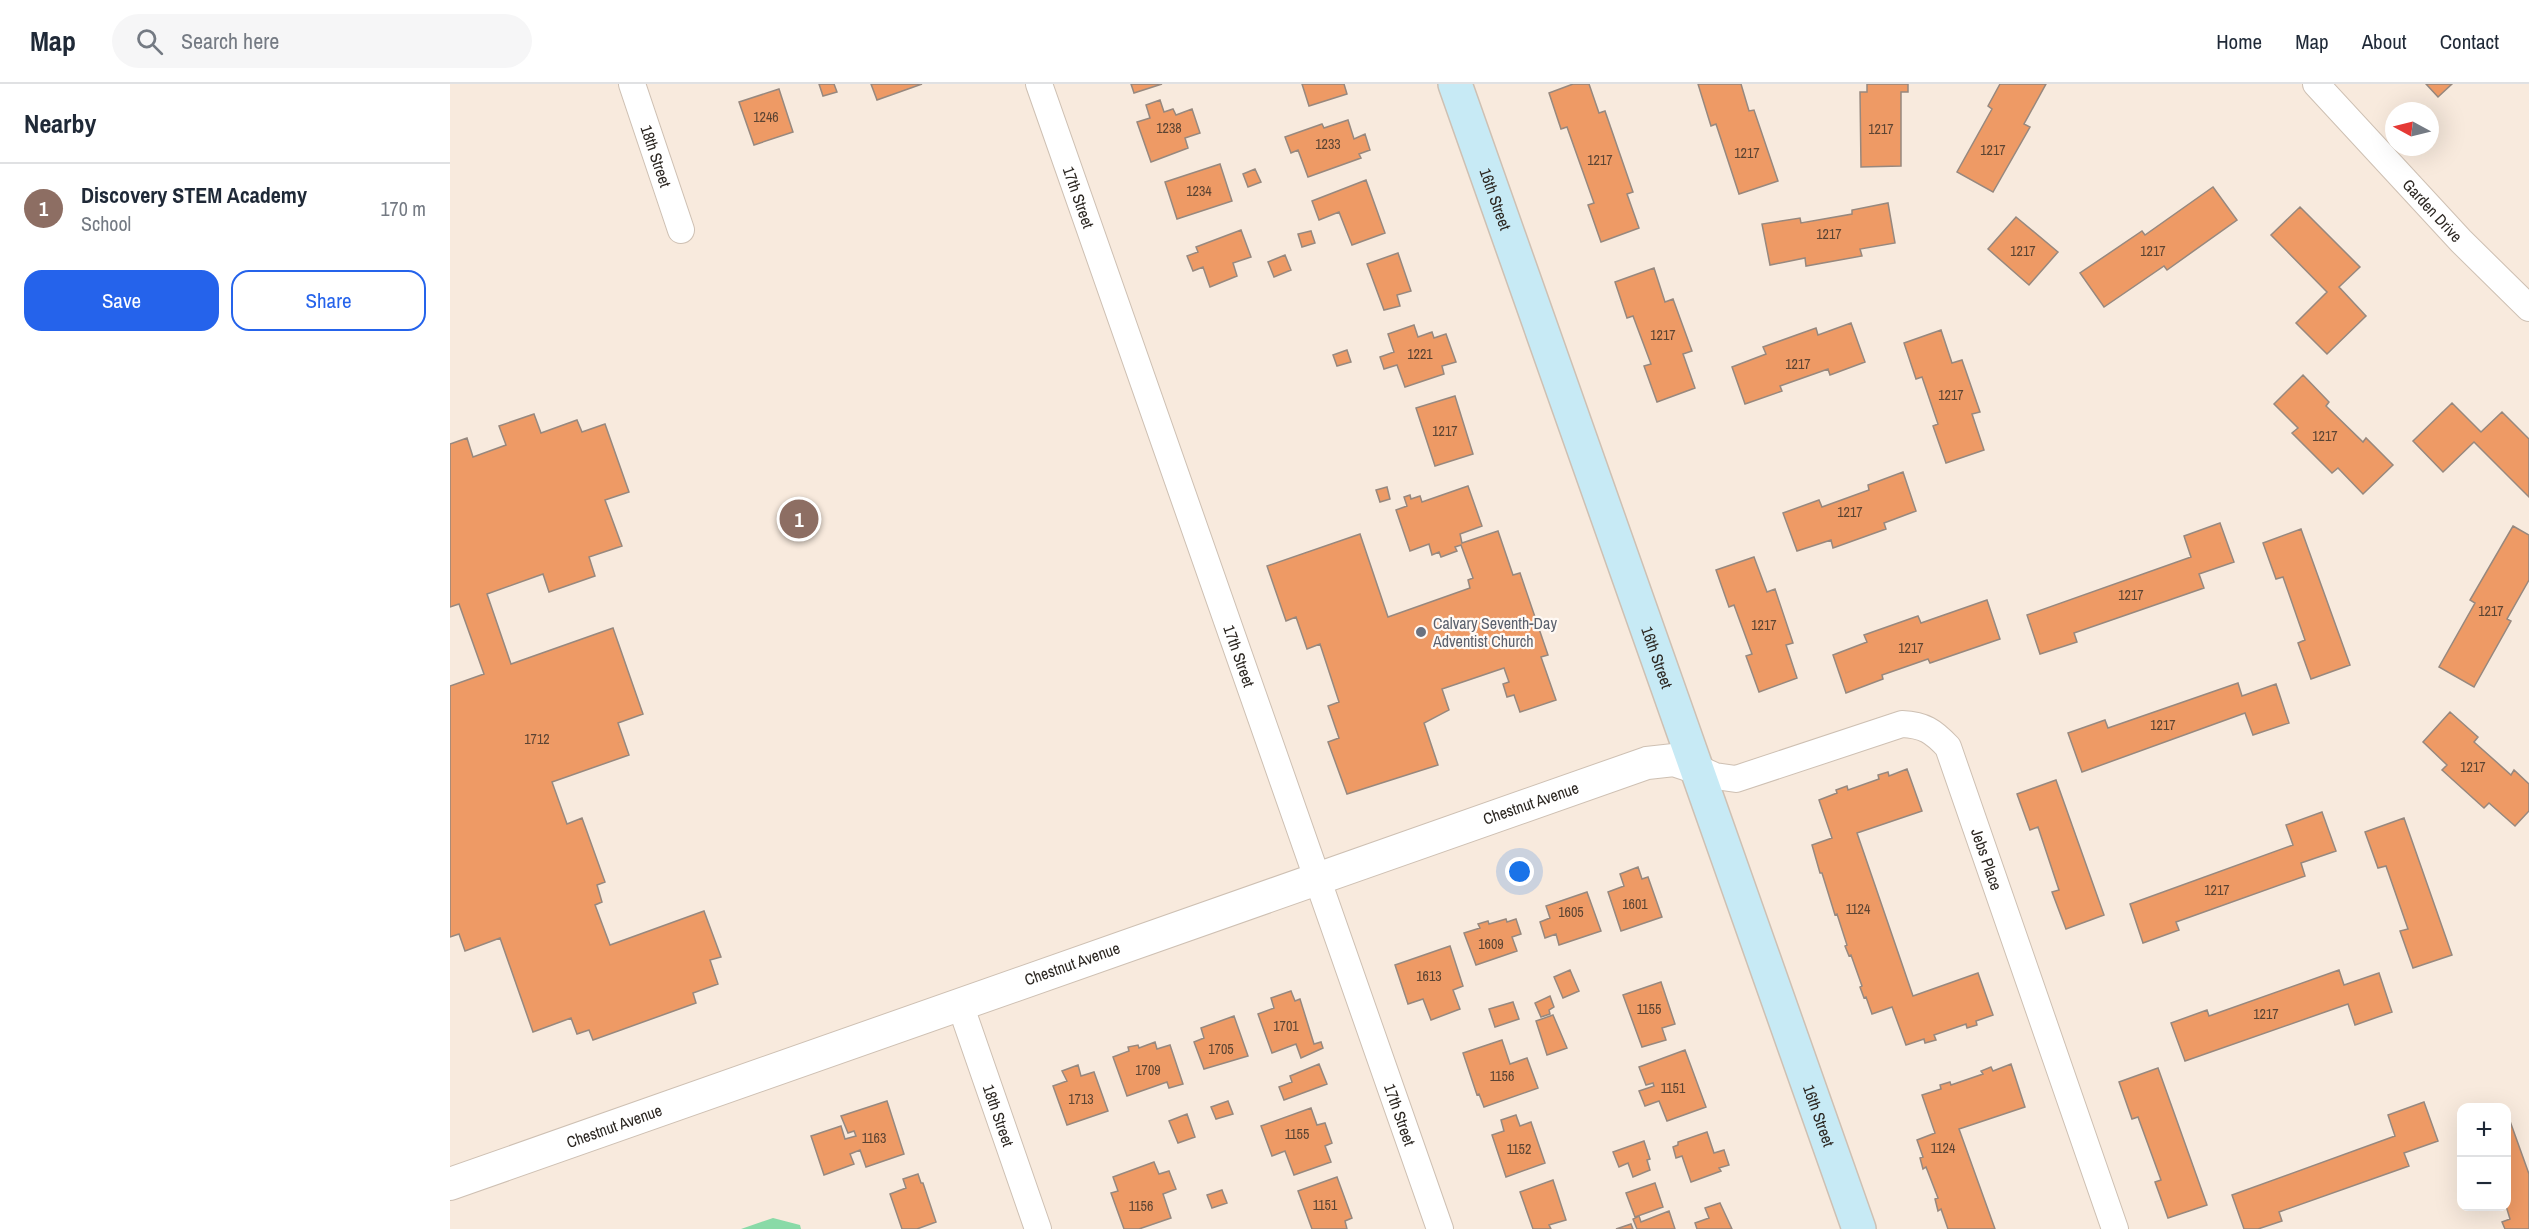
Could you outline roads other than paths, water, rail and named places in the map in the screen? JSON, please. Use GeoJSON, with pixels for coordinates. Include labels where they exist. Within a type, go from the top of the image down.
{"type":"FeatureCollection","features":[{"type":"Feature","properties":{"kind":"main road","name":"16th Street"},"geometry":{"type":"LineString","coordinates":[[1455,84],[1859,1229]]}},
{"type":"Feature","properties":{"kind":"street","name":"18th Street"},"geometry":{"type":"LineString","coordinates":[[632,84],[681,230]]}},
{"type":"Feature","properties":{"kind":"street","name":"17th Street"},"geometry":{"type":"LineString","coordinates":[[1039,84],[1440,1229]]}},
{"type":"Feature","properties":{"kind":"street","name":"Garden Drive"},"geometry":{"type":"LineString","coordinates":[[2316,84],[2461,241],[2529,308]]}},
{"type":"Feature","properties":{"kind":"street","name":"Jebs Place"},"geometry":{"type":"LineString","coordinates":[[1695,767],[1715,777],[1736,779],[1902,724],[1920,725],[1934,731],[1948,747],[2115,1229]]}},
{"type":"Feature","properties":{"kind":"street","name":"Chestnut Avenue"},"geometry":{"type":"LineString","coordinates":[[450,1184],[1315,876],[1647,763],[1674,760],[1695,767]]}},
{"type":"Feature","properties":{"kind":"street","name":"18th Street"},"geometry":{"type":"LineString","coordinates":[[960,1004],[1038,1229]]}},
{"type":"Feature","properties":{"kind":"place","name":"Discovery STEM Academy"},"geometry":{"type":"Point","coordinates":[799,519]}},
{"type":"Feature","properties":{"kind":"place","name":"Calvary Seventh-Day Adventist Church"},"geometry":{"type":"Point","coordinates":[1421,632]}}]}
